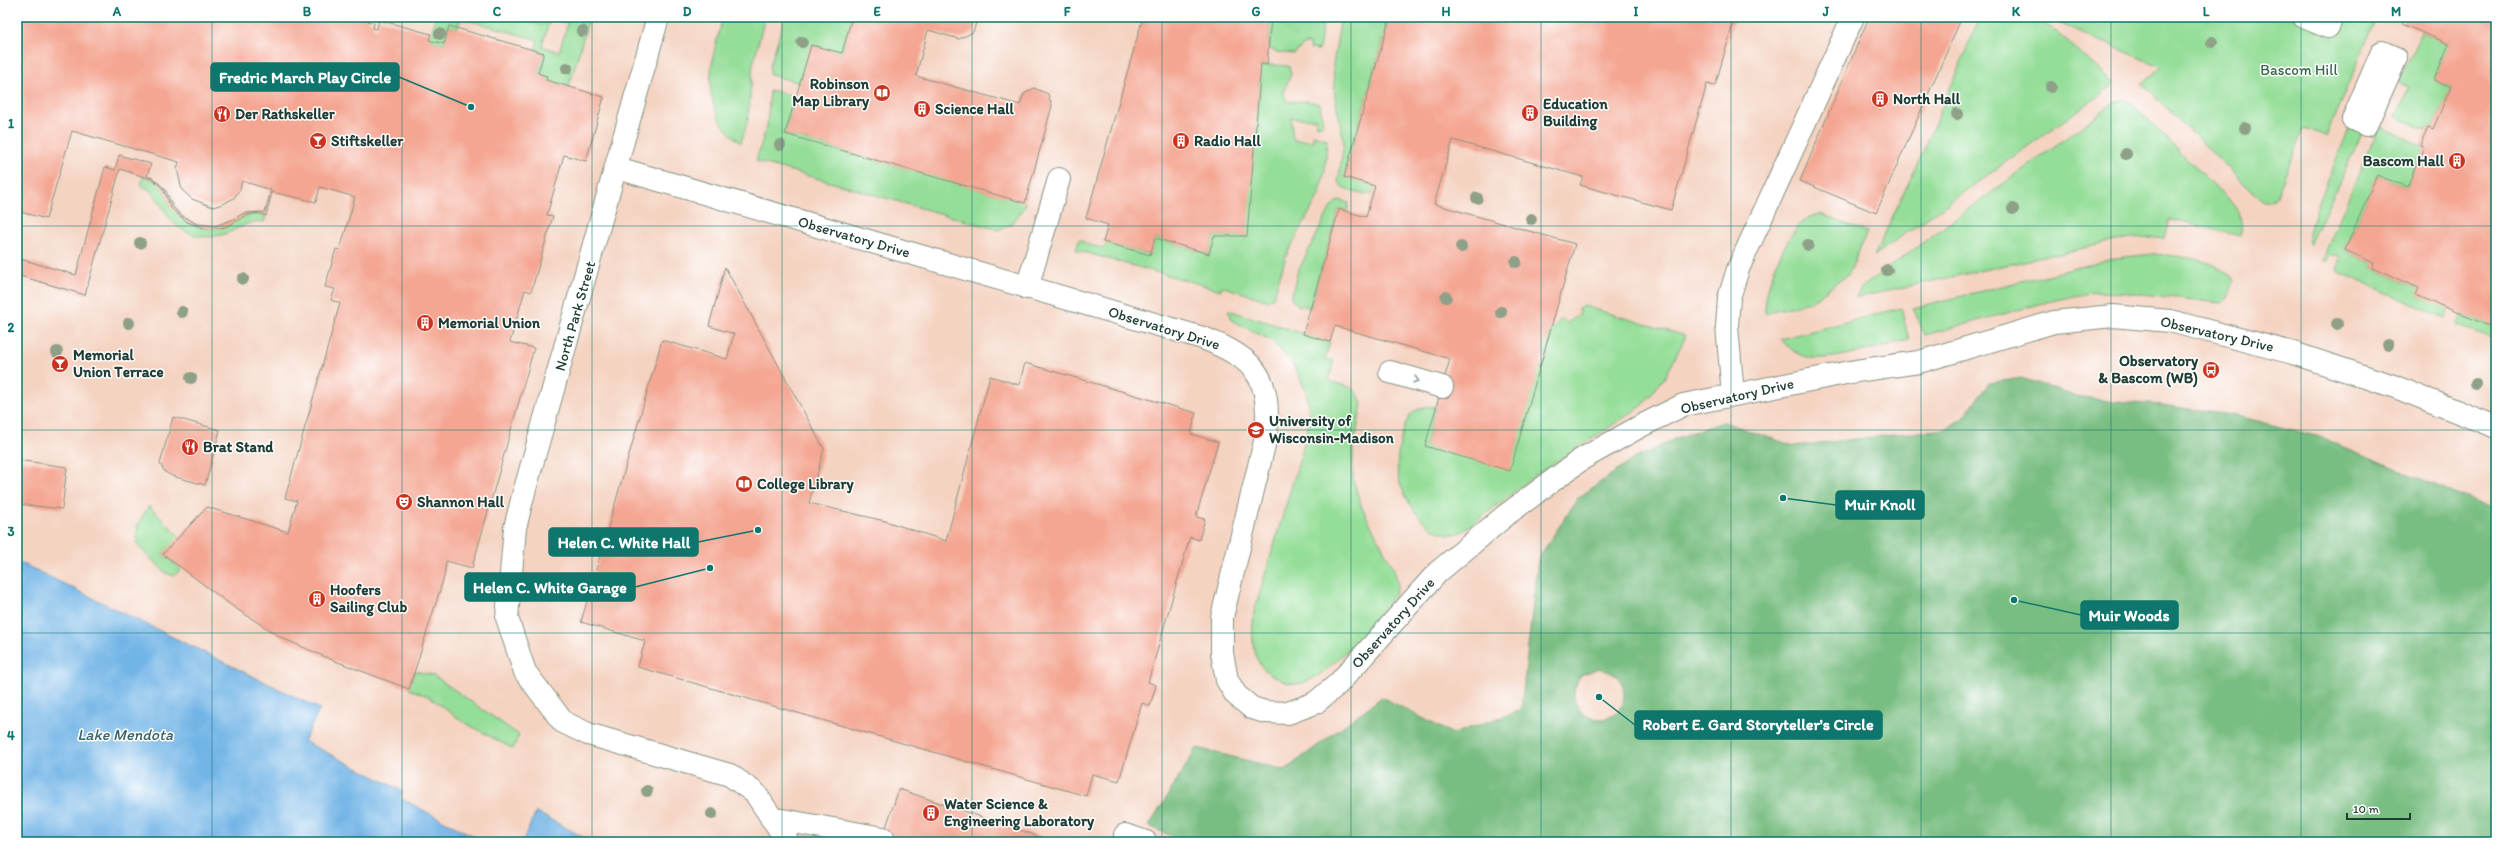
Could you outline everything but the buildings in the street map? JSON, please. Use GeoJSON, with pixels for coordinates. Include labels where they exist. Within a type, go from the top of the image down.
{"type":"FeatureCollection","features":[{"type":"Feature","properties":{"kind":"street","name":"North Park Street"},"geometry":{"type":"LineString","coordinates":[[658,17],[617,168],[515,528],[507,618],[525,672],[563,722],[588,734],[730,775],[755,794],[771,818]]}},
{"type":"Feature","properties":{"kind":"street"},"geometry":{"type":"LineString","coordinates":[[1733,396],[1727,326],[1729,298],[1738,269],[1853,17]]}},
{"type":"Feature","properties":{"kind":"street"},"geometry":{"type":"LineString","coordinates":[[2304,17],[2328,27],[2332,17]]}},
{"type":"Feature","properties":{"kind":"street","name":"Observatory Drive"},"geometry":{"type":"LineString","coordinates":[[617,168],[1203,338],[1227,348],[1257,372],[1265,386],[1268,409],[1266,437],[1222,618],[1222,653],[1227,680],[1236,695],[1252,708],[1265,712],[1288,713],[1315,703],[1338,684],[1438,572],[1506,515],[1582,459],[1638,427],[1683,405],[1856,371],[1919,362],[2054,322],[2113,316],[2170,321],[2293,353],[2394,386],[2496,427]]}},
{"type":"Feature","properties":{"kind":"street"},"geometry":{"type":"LineString","coordinates":[[1028,288],[1059,178]]}},
{"type":"Feature","properties":{"kind":"street"},"geometry":{"type":"LineString","coordinates":[[1390,372],[1442,387]]}},
{"type":"Feature","properties":{"kind":"street"},"geometry":{"type":"LineString","coordinates":[[771,818],[883,838]]}},
{"type":"Feature","properties":{"kind":"street"},"geometry":{"type":"LineString","coordinates":[[771,818],[788,842]]}},
{"type":"Feature","properties":{"kind":"street"},"geometry":{"type":"LineString","coordinates":[[1125,835],[1146,842]]}},
{"type":"Feature","properties":{"kind":"shaded area","name":"University of Wisconsin-Madison"},"geometry":{"type":"Polygon","coordinates":[[[17,17],[2496,17],[2496,842],[17,842],[17,17]]]}},
{"type":"Feature","properties":{"kind":"green space"},"geometry":{"type":"Polygon","coordinates":[[[436,17],[512,17],[542,25],[545,17],[589,18],[569,87],[546,80],[547,76],[538,73],[544,53],[535,51],[538,40],[461,18],[457,29],[449,26],[444,44],[429,40],[436,17]],[[550,18],[542,46],[559,52],[568,23],[550,18]]]}},
{"type":"Feature","properties":{"kind":"green space"},"geometry":{"type":"Polygon","coordinates":[[[723,17],[765,17],[753,64],[748,119],[741,143],[727,130],[718,116],[713,101],[711,69],[723,17]]]}},
{"type":"Feature","properties":{"kind":"green space"},"geometry":{"type":"Polygon","coordinates":[[[785,17],[852,17],[842,53],[811,45],[801,83],[770,75],[770,65],[785,17]]]}},
{"type":"Feature","properties":{"kind":"green space"},"geometry":{"type":"Polygon","coordinates":[[[1271,17],[1324,17],[1319,50],[1310,49],[1309,44],[1305,44],[1294,54],[1275,52],[1269,48],[1271,17]]]}},
{"type":"Feature","properties":{"kind":"green space"},"geometry":{"type":"Polygon","coordinates":[[[1341,17],[1389,19],[1344,177],[1375,186],[1373,194],[1364,194],[1349,190],[1338,182],[1344,143],[1335,97],[1333,65],[1341,17]]]}},
{"type":"Feature","properties":{"kind":"green space"},"geometry":{"type":"Polygon","coordinates":[[[1980,17],[2030,17],[2053,29],[2115,84],[1874,256],[1924,150],[1980,17]]]}},
{"type":"Feature","properties":{"kind":"green space","name":"Bascom Hill"},"geometry":{"type":"Polygon","coordinates":[[[2045,17],[2377,17],[2326,136],[2304,128],[2277,195],[2271,201],[2262,201],[2142,84],[2161,67],[2045,17]]]}},
{"type":"Feature","properties":{"kind":"green space"},"geometry":{"type":"Polygon","coordinates":[[[2421,32],[2449,44],[2434,80],[2451,87],[2433,129],[2428,127],[2426,130],[2396,117],[2410,87],[2399,82],[2421,32]]]}},
{"type":"Feature","properties":{"kind":"green space"},"geometry":{"type":"Polygon","coordinates":[[[1261,64],[1289,66],[1291,74],[1283,92],[1287,102],[1307,101],[1320,104],[1323,124],[1317,126],[1316,119],[1291,118],[1293,140],[1313,141],[1313,135],[1327,139],[1325,170],[1320,193],[1286,256],[1274,296],[1269,301],[1221,286],[1221,290],[1076,250],[1079,239],[1089,245],[1103,248],[1108,243],[1150,255],[1155,238],[1209,254],[1214,236],[1246,236],[1261,64]]]}},
{"type":"Feature","properties":{"kind":"green space"},"geometry":{"type":"Polygon","coordinates":[[[770,90],[796,96],[785,134],[1027,203],[1012,224],[998,230],[756,161],[767,126],[770,90]]]}},
{"type":"Feature","properties":{"kind":"green space"},"geometry":{"type":"Polygon","coordinates":[[[2125,100],[2133,105],[2231,202],[2237,210],[2240,218],[2242,226],[2240,236],[2169,219],[2164,239],[2150,237],[2130,238],[1855,298],[1861,288],[2115,102],[2125,100]]]}},
{"type":"Feature","properties":{"kind":"green space"},"geometry":{"type":"Polygon","coordinates":[[[2353,119],[2366,125],[2310,245],[2309,233],[2313,217],[2353,119]]]}},
{"type":"Feature","properties":{"kind":"green space"},"geometry":{"type":"Polygon","coordinates":[[[2379,126],[2424,147],[2407,187],[2377,175],[2345,250],[2374,263],[2372,268],[2419,288],[2449,309],[2445,318],[2337,271],[2340,256],[2330,254],[2326,262],[2322,260],[2379,126]]]}},
{"type":"Feature","properties":{"kind":"green space"},"geometry":{"type":"Polygon","coordinates":[[[143,176],[154,180],[159,184],[164,190],[173,208],[181,218],[197,226],[217,228],[249,215],[257,214],[266,216],[264,222],[257,221],[249,223],[226,234],[217,236],[207,237],[184,231],[169,217],[149,189],[141,186],[143,176]]]}},
{"type":"Feature","properties":{"kind":"green space"},"geometry":{"type":"Polygon","coordinates":[[[1338,200],[1349,203],[1347,211],[1339,209],[1310,308],[1302,305],[1300,307],[1291,299],[1297,273],[1331,207],[1338,200]]]}},
{"type":"Feature","properties":{"kind":"green space"},"geometry":{"type":"Polygon","coordinates":[[[1820,214],[1867,232],[1849,274],[1810,302],[1765,313],[1768,289],[1777,262],[1784,249],[1798,227],[1806,219],[1820,214]]]}},
{"type":"Feature","properties":{"kind":"green space"},"geometry":{"type":"Polygon","coordinates":[[[2154,254],[2198,260],[2210,263],[2220,268],[2234,281],[2228,298],[2221,303],[2134,293],[2094,292],[2051,301],[1925,335],[1913,308],[2116,258],[2154,254]]]}},
{"type":"Feature","properties":{"kind":"green space"},"geometry":{"type":"Polygon","coordinates":[[[1584,306],[1686,336],[1665,377],[1642,406],[1537,474],[1465,530],[1454,534],[1443,533],[1433,529],[1416,512],[1409,502],[1398,476],[1397,464],[1399,447],[1406,423],[1412,413],[1422,408],[1436,407],[1425,446],[1536,366],[1543,368],[1548,353],[1544,351],[1550,332],[1562,318],[1567,323],[1580,314],[1578,309],[1584,306]]]}},
{"type":"Feature","properties":{"kind":"green space"},"geometry":{"type":"Polygon","coordinates":[[[1901,308],[1909,340],[1847,355],[1811,358],[1798,354],[1780,339],[1901,308]]]}},
{"type":"Feature","properties":{"kind":"green space"},"geometry":{"type":"Polygon","coordinates":[[[1228,310],[1330,342],[1325,359],[1334,361],[1329,381],[1350,387],[1357,393],[1362,403],[1353,451],[1353,480],[1362,508],[1394,569],[1398,585],[1394,595],[1363,633],[1336,661],[1323,672],[1309,680],[1297,684],[1287,683],[1272,675],[1259,663],[1254,647],[1253,629],[1254,612],[1305,441],[1310,416],[1306,391],[1293,364],[1272,341],[1231,320],[1228,310]]]}},
{"type":"Feature","properties":{"kind":"green space"},"geometry":{"type":"Polygon","coordinates":[[[2462,314],[2494,328],[2496,324],[2496,341],[2457,324],[2462,314]]]}},
{"type":"Feature","properties":{"kind":"green space"},"geometry":{"type":"Polygon","coordinates":[[[2022,378],[2071,395],[2114,402],[2162,405],[2237,416],[2320,437],[2496,510],[2496,842],[1185,842],[1149,826],[1197,748],[1285,770],[1382,697],[1453,734],[1521,710],[1538,559],[1578,498],[1632,460],[1677,438],[1723,422],[1794,446],[1946,429],[1963,418],[1989,383],[2022,378]],[[1597,669],[1581,675],[1574,691],[1574,695],[1577,705],[1583,714],[1597,719],[1609,717],[1618,711],[1623,702],[1624,691],[1620,681],[1612,673],[1597,669]]]}},
{"type":"Feature","properties":{"kind":"green space"},"geometry":{"type":"Polygon","coordinates":[[[149,506],[180,537],[163,554],[181,569],[174,576],[166,573],[137,545],[138,523],[149,506]]]}},
{"type":"Feature","properties":{"kind":"green space"},"geometry":{"type":"Polygon","coordinates":[[[415,671],[433,675],[519,735],[513,749],[462,721],[428,696],[409,689],[415,671]]]}},
{"type":"Feature","properties":{"kind":"water","name":"Lake Mendota"},"geometry":{"type":"Polygon","coordinates":[[[17,561],[320,709],[304,741],[403,791],[400,798],[485,842],[17,842],[17,561]]]}},
{"type":"Feature","properties":{"kind":"water"},"geometry":{"type":"Polygon","coordinates":[[[536,812],[585,838],[592,842],[522,842],[536,812]]]}},
{"type":"Feature","properties":{"kind":"place","name":"Robinson Map Library"},"geometry":{"type":"Point","coordinates":[882,93]}},
{"type":"Feature","properties":{"kind":"place","name":"North Hall"},"geometry":{"type":"Point","coordinates":[1880,99]}},
{"type":"Feature","properties":{"kind":"place","name":"Fredric March Play Circle"},"geometry":{"type":"Point","coordinates":[471,107]}},
{"type":"Feature","properties":{"kind":"place","name":"Science Hall"},"geometry":{"type":"Point","coordinates":[922,109]}},
{"type":"Feature","properties":{"kind":"place","name":"Education Building"},"geometry":{"type":"Point","coordinates":[1530,113]}},
{"type":"Feature","properties":{"kind":"place","name":"Der Rathskeller"},"geometry":{"type":"Point","coordinates":[222,114]}},
{"type":"Feature","properties":{"kind":"place","name":"Stiftskeller"},"geometry":{"type":"Point","coordinates":[318,141]}},
{"type":"Feature","properties":{"kind":"place","name":"Radio Hall"},"geometry":{"type":"Point","coordinates":[1181,141]}},
{"type":"Feature","properties":{"kind":"place","name":"Bascom Hall"},"geometry":{"type":"Point","coordinates":[2457,161]}},
{"type":"Feature","properties":{"kind":"place","name":"Memorial Union"},"geometry":{"type":"Point","coordinates":[425,323]}},
{"type":"Feature","properties":{"kind":"place","name":"Memorial Union Terrace"},"geometry":{"type":"Point","coordinates":[60,364]}},
{"type":"Feature","properties":{"kind":"place","name":"Observatory & Bascom (WB)"},"geometry":{"type":"Point","coordinates":[2211,370]}},
{"type":"Feature","properties":{"kind":"place","name":"University of Wisconsin-Madison"},"geometry":{"type":"Point","coordinates":[1256,430]}},
{"type":"Feature","properties":{"kind":"place","name":"Brat Stand"},"geometry":{"type":"Point","coordinates":[190,447]}},
{"type":"Feature","properties":{"kind":"place","name":"College Library"},"geometry":{"type":"Point","coordinates":[744,484]}},
{"type":"Feature","properties":{"kind":"place","name":"Muir Knoll"},"geometry":{"type":"Point","coordinates":[1783,498]}},
{"type":"Feature","properties":{"kind":"place","name":"Shannon Hall"},"geometry":{"type":"Point","coordinates":[404,502]}},
{"type":"Feature","properties":{"kind":"place","name":"Helen C. White Hall"},"geometry":{"type":"Point","coordinates":[758,530]}},
{"type":"Feature","properties":{"kind":"place","name":"Helen C. White Garage"},"geometry":{"type":"Point","coordinates":[710,568]}},
{"type":"Feature","properties":{"kind":"place","name":"Hoofers Sailing Club"},"geometry":{"type":"Point","coordinates":[317,599]}},
{"type":"Feature","properties":{"kind":"place","name":"Muir Woods"},"geometry":{"type":"Point","coordinates":[2014,600]}},
{"type":"Feature","properties":{"kind":"place","name":"Robert E. Gard Storyteller's Circle"},"geometry":{"type":"Point","coordinates":[1599,697]}},
{"type":"Feature","properties":{"kind":"place","name":"Water Science & Engineering Laboratory"},"geometry":{"type":"Point","coordinates":[931,813]}}]}
